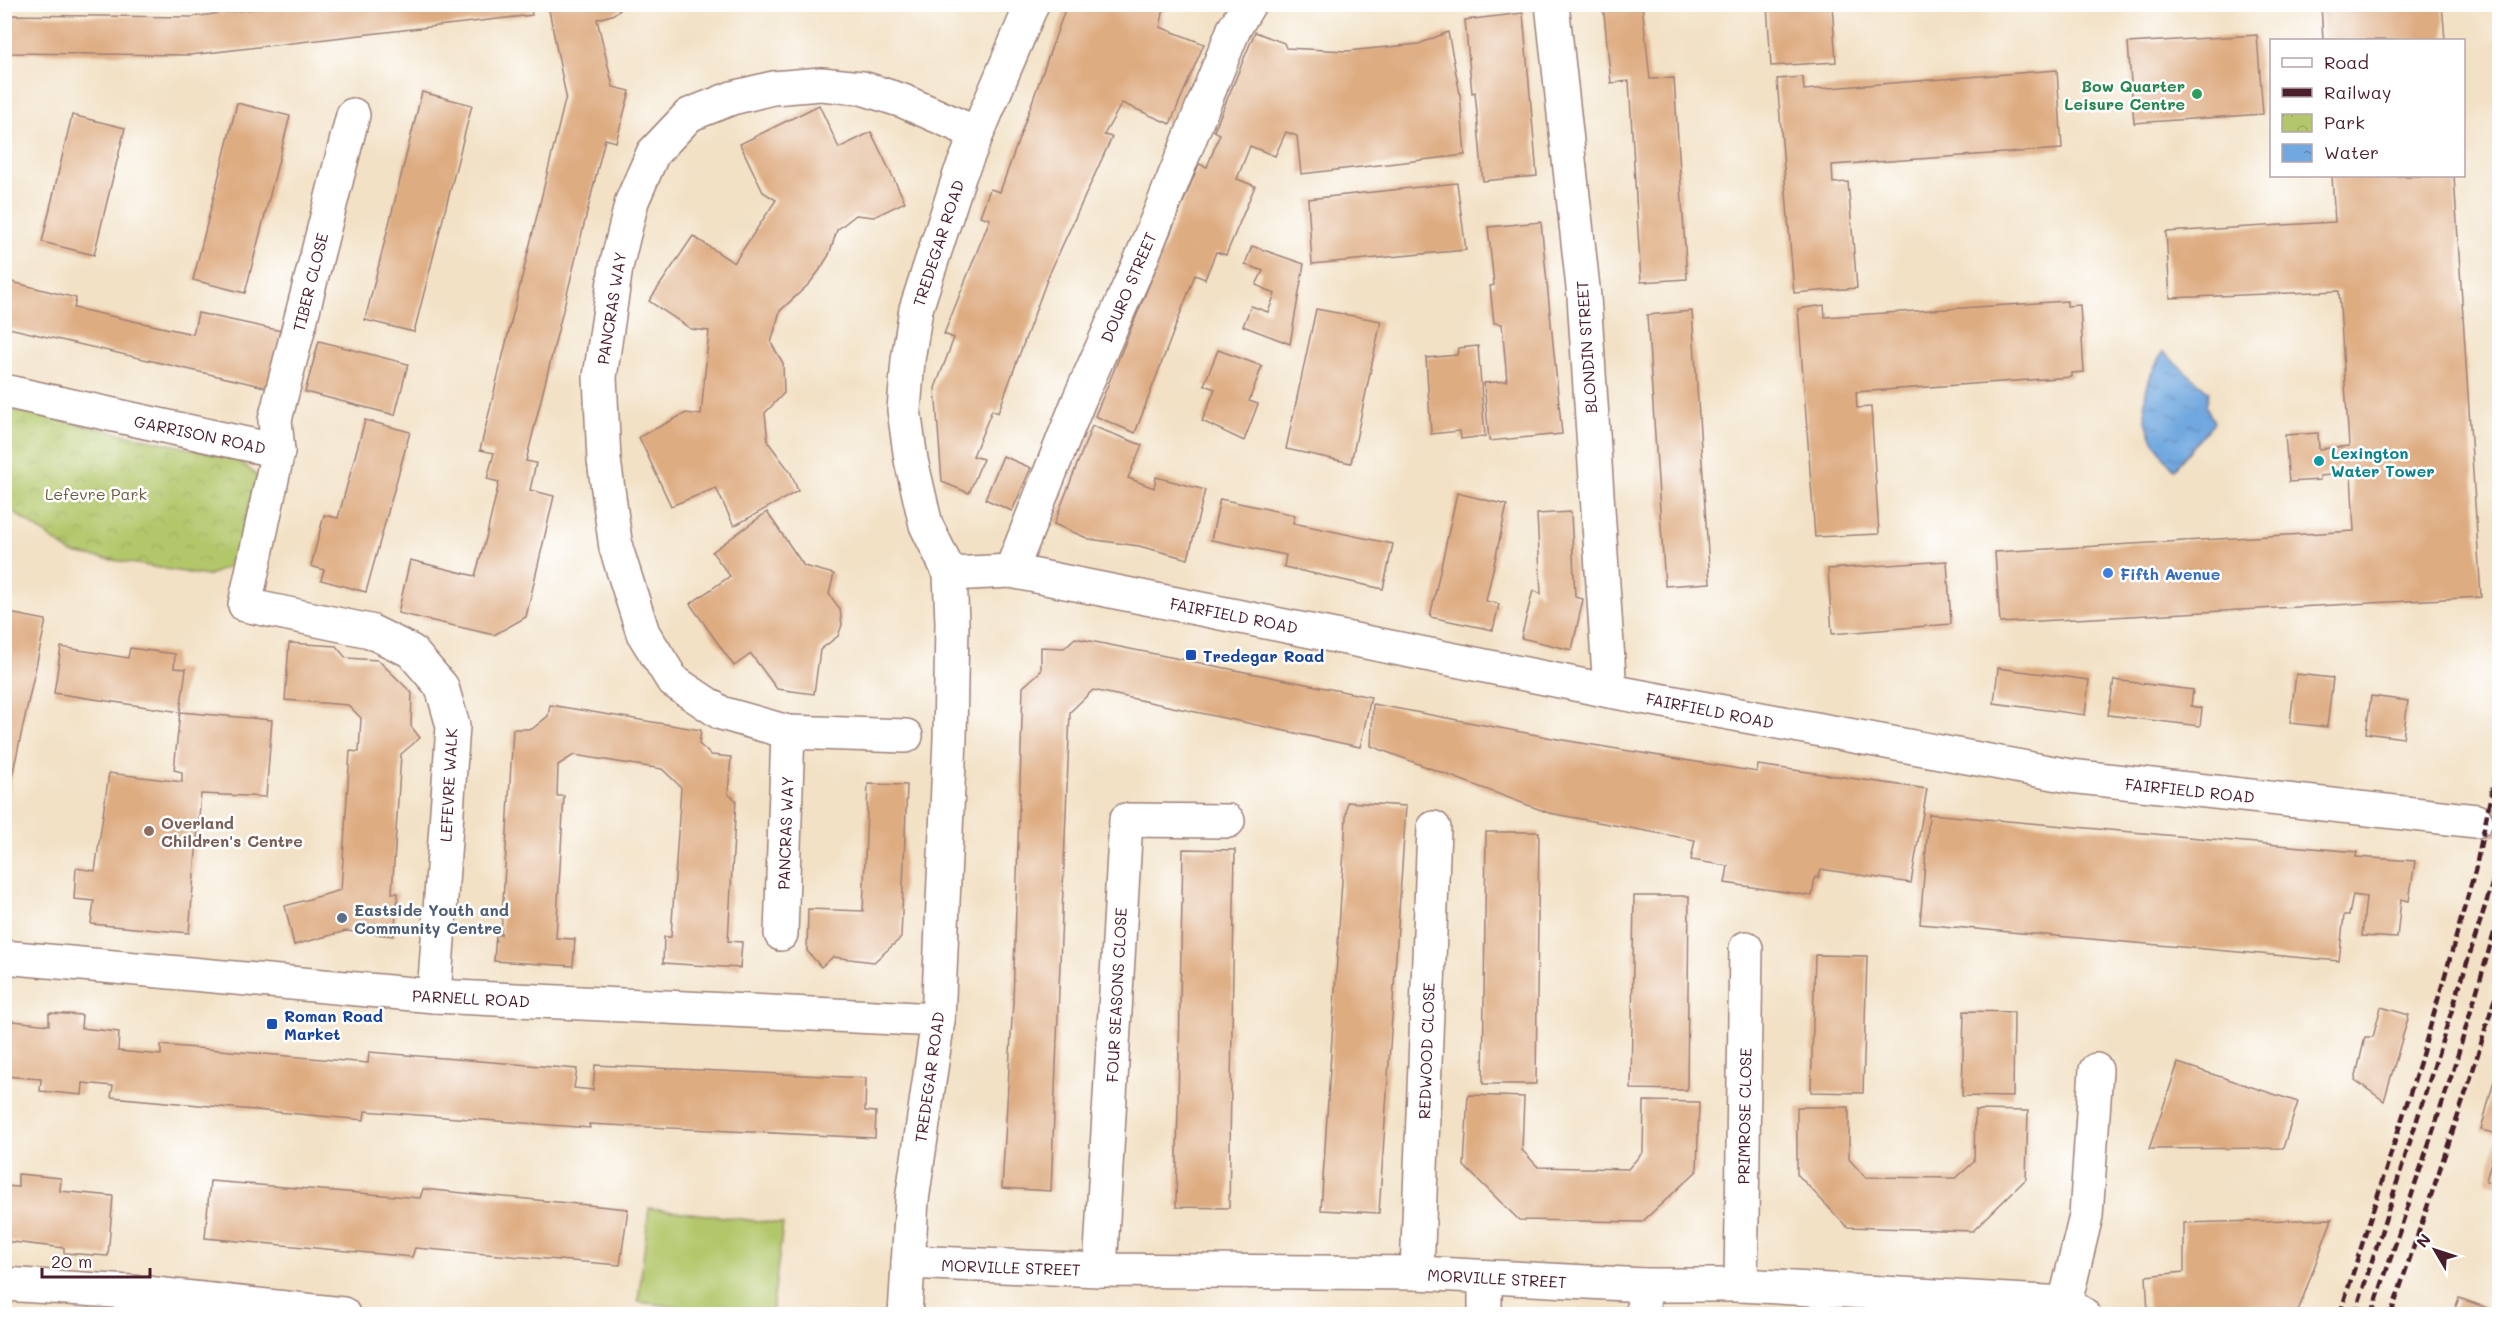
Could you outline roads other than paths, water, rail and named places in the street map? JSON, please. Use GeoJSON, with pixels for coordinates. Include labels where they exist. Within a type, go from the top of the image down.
{"type":"FeatureCollection","features":[{"type":"Feature","properties":{"kind":"street","name":"TREDEGAR ROAD"},"geometry":{"type":"LineString","coordinates":[[905,1314],[912,1200],[938,1020],[950,738],[952,623],[950,574],[926,525],[911,460],[904,410],[908,360],[916,309],[960,174],[1032,4]]}},
{"type":"Feature","properties":{"kind":"street","name":"BLONDIN STREET"},"geometry":{"type":"LineString","coordinates":[[1552,4],[1584,297],[1610,691]]}},
{"type":"Feature","properties":{"kind":"street","name":"DOURO STREET"},"geometry":{"type":"LineString","coordinates":[[1011,571],[1079,400],[1142,257],[1241,17]]}},
{"type":"Feature","properties":{"kind":"street","name":"PANCRAS WAY"},"geometry":{"type":"LineString","coordinates":[[906,736],[788,732],[721,713],[673,681],[643,633],[616,548],[604,460],[600,377],[616,267],[632,201],[653,153],[688,115],[732,98],[773,88],[821,84],[862,88],[903,101],[976,133]]}},
{"type":"Feature","properties":{"kind":"street","name":"TIBER CLOSE"},"geometry":{"type":"LineString","coordinates":[[278,451],[275,420],[353,115]]}},
{"type":"Feature","properties":{"kind":"street","name":"GARRISON ROAD"},"geometry":{"type":"LineString","coordinates":[[4,392],[278,451],[245,605]]}},
{"type":"Feature","properties":{"kind":"street","name":"FAIRFIELD ROAD"},"geometry":{"type":"LineString","coordinates":[[950,574],[1011,571],[1610,691],[2070,777],[2476,821]]}},
{"type":"Feature","properties":{"kind":"street","name":"LEFEVRE WALK"},"geometry":{"type":"LineString","coordinates":[[245,605],[370,632],[411,651],[442,687],[453,726],[434,996]]}},
{"type":"Feature","properties":{"kind":"street","name":"PANCRAS WAY"},"geometry":{"type":"LineString","coordinates":[[781,934],[788,732]]}},
{"type":"Feature","properties":{"kind":"street","name":"FOUR SEASONS CLOSE"},"geometry":{"type":"LineString","coordinates":[[1100,1270],[1126,820],[1228,821]]}},
{"type":"Feature","properties":{"kind":"street","name":"REDWOOD CLOSE"},"geometry":{"type":"LineString","coordinates":[[1417,1274],[1434,828]]}},
{"type":"Feature","properties":{"kind":"street","name":"PRIMROSE CLOSE"},"geometry":{"type":"LineString","coordinates":[[1741,1285],[1746,948]]}},
{"type":"Feature","properties":{"kind":"street","name":"PARNELL ROAD"},"geometry":{"type":"LineString","coordinates":[[4,957],[434,996],[938,1020]]}},
{"type":"Feature","properties":{"kind":"street"},"geometry":{"type":"LineString","coordinates":[[2074,1309],[2086,1216],[2096,1070]]}},
{"type":"Feature","properties":{"kind":"street","name":"MORVILLE STREET"},"geometry":{"type":"LineString","coordinates":[[908,1262],[1100,1270],[1417,1274],[1485,1278],[1643,1300],[1741,1285],[2074,1309]]}},
{"type":"Feature","properties":{"kind":"street"},"geometry":{"type":"LineString","coordinates":[[1485,1278],[1485,1314]]}},
{"type":"Feature","properties":{"kind":"street"},"geometry":{"type":"LineString","coordinates":[[4,1284],[146,1293],[343,1314]]}},
{"type":"Feature","properties":{"kind":"water"},"geometry":{"type":"Polygon","coordinates":[[[2163,352],[2209,392],[2206,406],[2214,422],[2174,469],[2154,441],[2145,413],[2148,384],[2163,352]]]}},
{"type":"Feature","properties":{"kind":"tunnel"},"geometry":{"type":"LineString","coordinates":[[2476,821],[2500,823]]}},
{"type":"Feature","properties":{"kind":"railway"},"geometry":{"type":"LineString","coordinates":[[2340,1314],[2420,1062],[2475,871],[2500,752]]}},
{"type":"Feature","properties":{"kind":"railway"},"geometry":{"type":"LineString","coordinates":[[2355,1314],[2495,875],[2500,852]]}},
{"type":"Feature","properties":{"kind":"railway"},"geometry":{"type":"LineString","coordinates":[[2372,1314],[2453,1071],[2500,913]]}},
{"type":"Feature","properties":{"kind":"railway"},"geometry":{"type":"LineString","coordinates":[[2391,1314],[2470,1080],[2500,981]]}},
{"type":"Feature","properties":{"kind":"place","name":"Bow Quarter Leisure Centre"},"geometry":{"type":"Point","coordinates":[2197,94]}},
{"type":"Feature","properties":{"kind":"place","name":"Lexington Water Tower"},"geometry":{"type":"Point","coordinates":[2319,461]}},
{"type":"Feature","properties":{"kind":"place","name":"Fifth Avenue"},"geometry":{"type":"Point","coordinates":[2108,573]}},
{"type":"Feature","properties":{"kind":"place","name":"Tredegar Road"},"geometry":{"type":"Point","coordinates":[1191,655]}},
{"type":"Feature","properties":{"kind":"place","name":"Overland Children's Centre"},"geometry":{"type":"Point","coordinates":[149,831]}},
{"type":"Feature","properties":{"kind":"place","name":"Eastside Youth and Community Centre"},"geometry":{"type":"Point","coordinates":[342,918]}},
{"type":"Feature","properties":{"kind":"place","name":"Roman Road Market"},"geometry":{"type":"Point","coordinates":[272,1024]}},
{"type":"Feature","properties":{"kind":"park label","name":"Lefevre Park"},"geometry":{"type":"Point","coordinates":[96,493]}}]}
